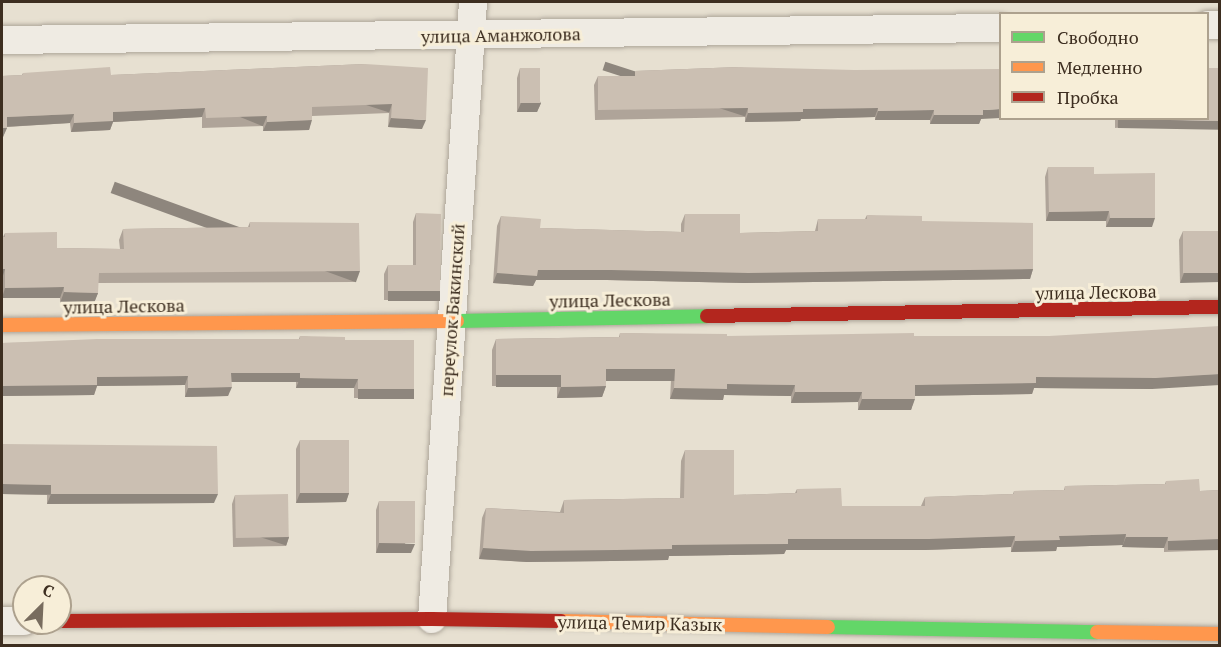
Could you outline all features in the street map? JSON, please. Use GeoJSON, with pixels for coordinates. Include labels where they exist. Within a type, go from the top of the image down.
{"type":"FeatureCollection","features":[{"type":"Feature","properties":{"kind":"street","name":"переулок Бакинский"},"geometry":{"type":"LineString","coordinates":[[432,619],[473,2]]}},
{"type":"Feature","properties":{"kind":"street","name":"улица Аманжолова"},"geometry":{"type":"LineString","coordinates":[[2,40],[999,28]]}},
{"type":"Feature","properties":{"kind":"street","name":"улица Лескова"},"geometry":{"type":"LineString","coordinates":[[2,325],[450,321],[1220,308]]}},
{"type":"Feature","properties":{"kind":"street","name":"улица Темир Казык"},"geometry":{"type":"LineString","coordinates":[[72,621],[432,619],[1220,634]]}},
{"type":"Feature","properties":{"kind":"building"},"geometry":{"type":"Polygon","coordinates":[[[365,64],[428,68],[426,120],[391,118],[392,104],[312,107],[312,120],[267,122],[267,116],[206,118],[205,108],[113,112],[113,121],[74,123],[74,114],[7,117],[7,128],[2,128],[2,76],[110,67],[111,75],[365,64]]]}},
{"type":"Feature","properties":{"kind":"building"},"geometry":{"type":"Polygon","coordinates":[[[739,67],[854,70],[999,69],[999,109],[983,110],[983,115],[934,115],[934,110],[878,111],[878,108],[803,109],[803,112],[748,113],[748,108],[598,110],[598,76],[635,76],[635,71],[739,67]]]}},
{"type":"Feature","properties":{"kind":"building"},"geometry":{"type":"Polygon","coordinates":[[[520,68],[540,68],[540,103],[520,103],[520,68]]]}},
{"type":"Feature","properties":{"kind":"building"},"geometry":{"type":"Polygon","coordinates":[[[1209,68],[1220,68],[1220,121],[1169,120],[1209,120],[1209,68]]]}},
{"type":"Feature","properties":{"kind":"building"},"geometry":{"type":"Polygon","coordinates":[[[1048,167],[1094,167],[1094,174],[1155,173],[1155,218],[1110,218],[1109,211],[1049,212],[1048,167]]]}},
{"type":"Feature","properties":{"kind":"building"},"geometry":{"type":"Polygon","coordinates":[[[416,213],[441,214],[440,291],[388,291],[388,265],[416,265],[416,213]]]}},
{"type":"Feature","properties":{"kind":"building"},"geometry":{"type":"Polygon","coordinates":[[[685,214],[740,214],[740,233],[818,231],[818,219],[867,219],[867,215],[922,216],[922,221],[1033,223],[1033,269],[748,273],[538,270],[537,276],[497,273],[501,216],[541,219],[540,228],[684,232],[685,214]]]}},
{"type":"Feature","properties":{"kind":"building"},"geometry":{"type":"Polygon","coordinates":[[[250,222],[359,223],[360,271],[99,273],[98,293],[64,292],[64,287],[5,288],[5,269],[2,269],[2,237],[5,237],[5,233],[57,232],[57,248],[124,249],[123,229],[250,227],[250,222]]]}},
{"type":"Feature","properties":{"kind":"building"},"geometry":{"type":"Polygon","coordinates":[[[1183,231],[1220,231],[1220,273],[1183,273],[1183,231]]]}},
{"type":"Feature","properties":{"kind":"building"},"geometry":{"type":"Polygon","coordinates":[[[1220,326],[1220,374],[1156,378],[1036,377],[1036,383],[915,385],[915,399],[862,399],[862,392],[795,392],[795,385],[727,384],[727,389],[674,388],[675,369],[606,369],[606,386],[561,387],[561,375],[496,375],[496,339],[620,337],[620,333],[727,334],[727,336],[914,333],[914,336],[1049,336],[1220,326]]]}},
{"type":"Feature","properties":{"kind":"building"},"geometry":{"type":"Polygon","coordinates":[[[300,336],[345,337],[345,340],[414,340],[414,389],[358,389],[358,379],[300,378],[300,373],[231,373],[232,387],[188,388],[188,376],[97,377],[97,385],[2,386],[2,343],[97,339],[300,339],[300,336]]]}},
{"type":"Feature","properties":{"kind":"building"},"geometry":{"type":"Polygon","coordinates":[[[300,440],[349,440],[349,493],[300,493],[300,440]]]}},
{"type":"Feature","properties":{"kind":"building"},"geometry":{"type":"Polygon","coordinates":[[[2,444],[217,446],[218,494],[51,494],[51,485],[2,484],[2,444]]]}},
{"type":"Feature","properties":{"kind":"building"},"geometry":{"type":"Polygon","coordinates":[[[685,450],[734,450],[734,495],[797,493],[797,489],[841,488],[842,506],[925,506],[925,497],[1014,494],[1014,491],[1065,490],[1065,486],[1166,484],[1166,481],[1199,479],[1200,491],[1220,490],[1220,539],[1168,541],[1168,537],[1126,537],[1126,534],[1059,536],[1060,540],[1015,541],[1015,536],[929,539],[788,539],[788,544],[672,545],[672,549],[531,551],[483,548],[486,508],[564,513],[564,500],[684,498],[685,450]]]}},
{"type":"Feature","properties":{"kind":"building"},"geometry":{"type":"Polygon","coordinates":[[[288,494],[289,537],[236,538],[235,495],[288,494]]]}},
{"type":"Feature","properties":{"kind":"building"},"geometry":{"type":"Polygon","coordinates":[[[379,501],[415,501],[415,543],[379,543],[379,501]]]}},
{"type":"Feature","properties":{"kind":"building"},"geometry":{"type":"Polygon","coordinates":[[[397,644],[397,645],[147,645],[397,644]]]}},
{"type":"Feature","properties":{"kind":"traffic: fast"},"geometry":{"type":"LineString","coordinates":[[457,321],[707,316]]}},
{"type":"Feature","properties":{"kind":"traffic: fast"},"geometry":{"type":"LineString","coordinates":[[828,627],[1097,632]]}},
{"type":"Feature","properties":{"kind":"traffic: slow"},"geometry":{"type":"LineString","coordinates":[[2,325],[457,321]]}},
{"type":"Feature","properties":{"kind":"traffic: slow"},"geometry":{"type":"LineString","coordinates":[[561,621],[828,627]]}},
{"type":"Feature","properties":{"kind":"traffic: slow"},"geometry":{"type":"LineString","coordinates":[[1097,632],[1220,634]]}},
{"type":"Feature","properties":{"kind":"traffic: jam"},"geometry":{"type":"LineString","coordinates":[[707,316],[1220,307]]}},
{"type":"Feature","properties":{"kind":"traffic: jam"},"geometry":{"type":"LineString","coordinates":[[72,621],[432,619],[561,621]]}}]}
